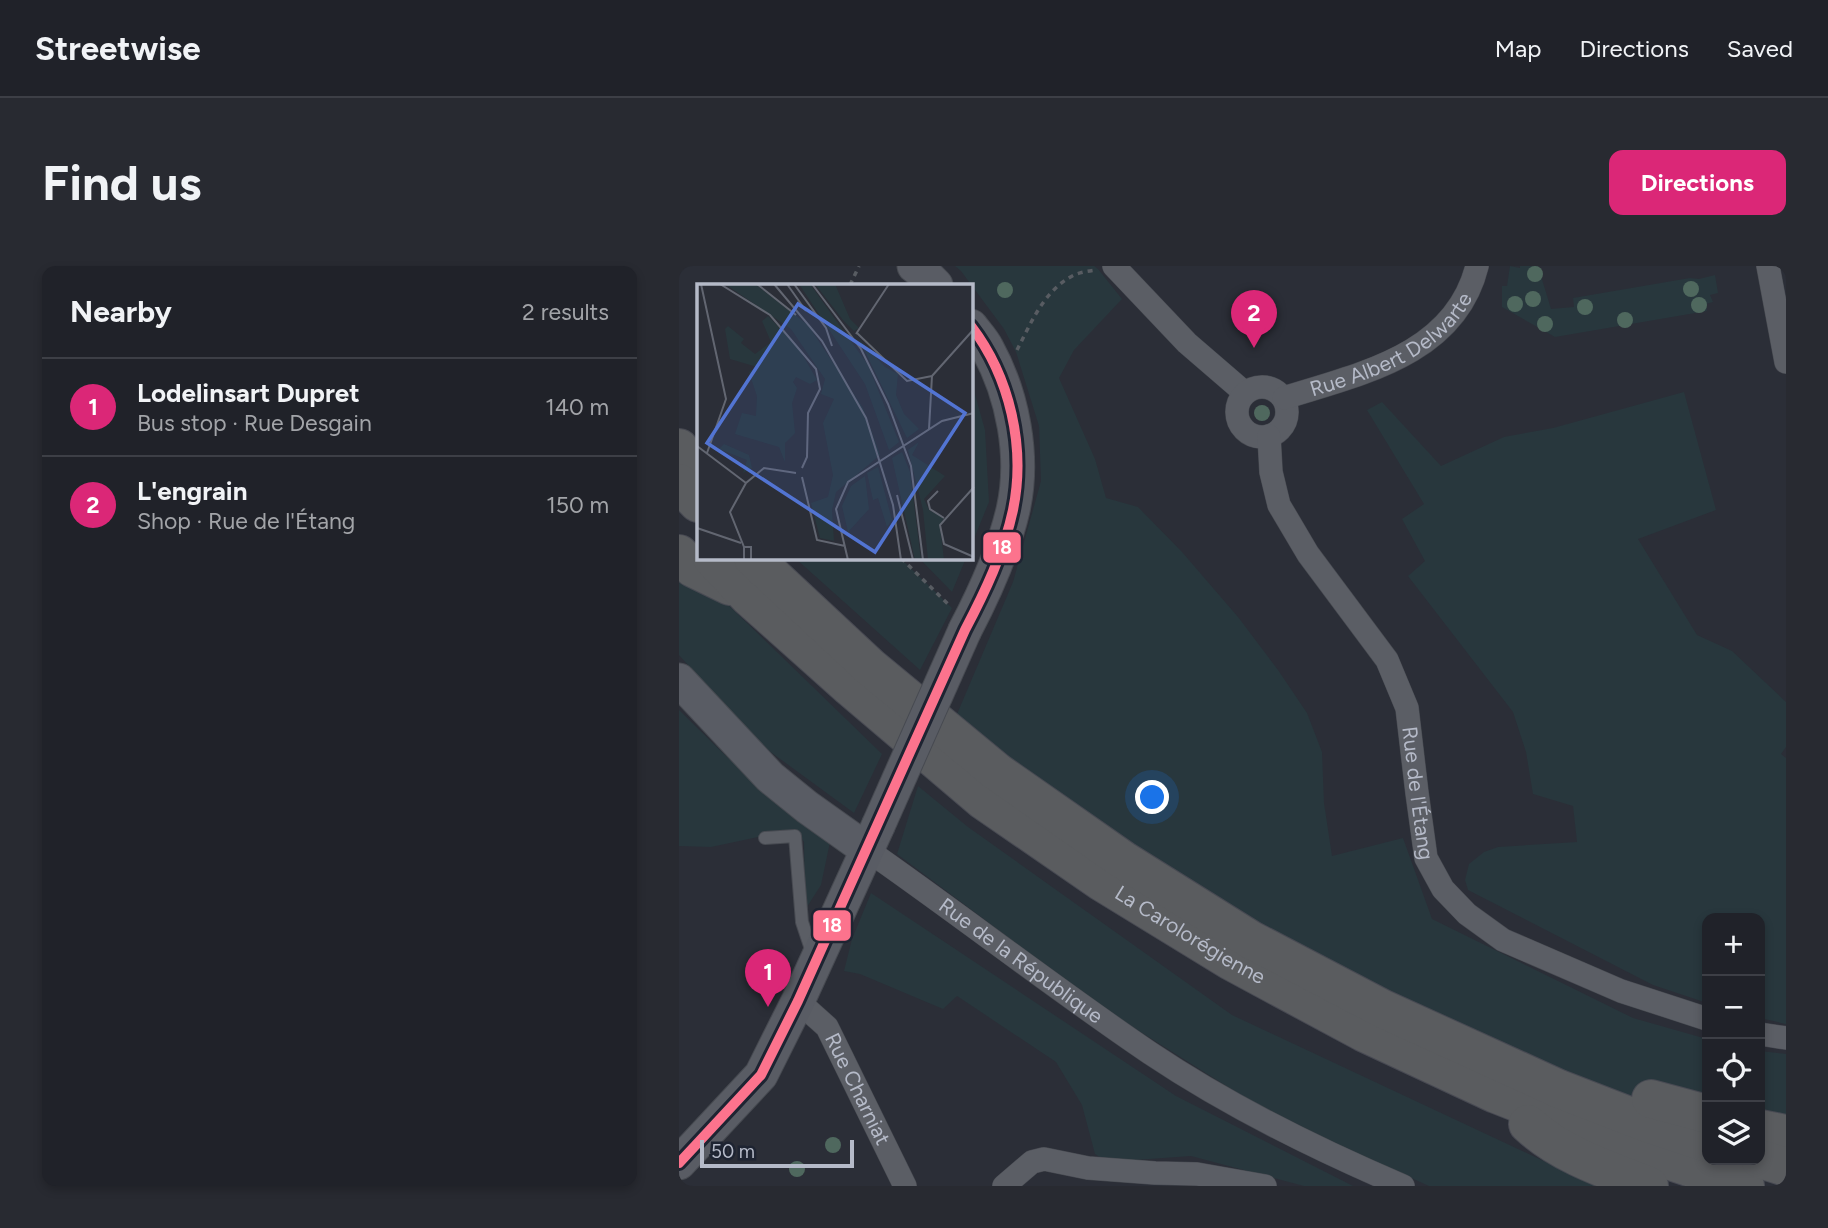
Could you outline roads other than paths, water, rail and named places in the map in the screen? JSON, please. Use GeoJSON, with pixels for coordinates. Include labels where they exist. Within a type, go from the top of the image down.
{"type":"FeatureCollection","features":[{"type":"Feature","properties":{"kind":"highway"},"geometry":{"type":"LineString","coordinates":[[679,448],[697,471]]}},
{"type":"Feature","properties":{"kind":"highway"},"geometry":{"type":"LineString","coordinates":[[679,483],[697,502]]}},
{"type":"Feature","properties":{"kind":"highway"},"geometry":{"type":"LineString","coordinates":[[679,524],[697,543]]}},
{"type":"Feature","properties":{"kind":"highway"},"geometry":{"type":"LineString","coordinates":[[679,554],[693,568],[748,596]]}},
{"type":"Feature","properties":{"kind":"highway","name":"La Carolorégienne"},"geometry":{"type":"LineString","coordinates":[[714,560],[748,596],[850,687],[983,800],[1102,882],[1231,961],[1363,1032],[1496,1094],[1638,1150],[1745,1186]]}},
{"type":"Feature","properties":{"kind":"highway","name":"La Carolorégienne"},"geometry":{"type":"LineString","coordinates":[[755,560],[870,667],[997,772],[1123,860],[1251,940],[1383,1009],[1559,1088],[1702,1141]]}},
{"type":"Feature","properties":{"kind":"highway"},"geometry":{"type":"LineString","coordinates":[[1559,1088],[1634,1094],[1702,1113]]}},
{"type":"Feature","properties":{"kind":"highway"},"geometry":{"type":"LineString","coordinates":[[1496,1094],[1541,1136],[1584,1160],[1649,1186]]}},
{"type":"Feature","properties":{"kind":"highway"},"geometry":{"type":"LineString","coordinates":[[1765,1130],[1786,1134]]}},
{"type":"Feature","properties":{"kind":"highway"},"geometry":{"type":"LineString","coordinates":[[1765,1161],[1786,1167]]}},
{"type":"Feature","properties":{"kind":"street"},"geometry":{"type":"LineString","coordinates":[[914,266],[935,284]]}},
{"type":"Feature","properties":{"kind":"street"},"geometry":{"type":"LineString","coordinates":[[1114,266],[1187,343],[1245,393]]}},
{"type":"Feature","properties":{"kind":"street","name":"Rue Albert Delwarte"},"geometry":{"type":"LineString","coordinates":[[1284,398],[1404,356],[1422,345],[1455,314],[1477,266]]}},
{"type":"Feature","properties":{"kind":"street"},"geometry":{"type":"LineString","coordinates":[[1768,266],[1786,362]]}},
{"type":"Feature","properties":{"kind":"street"},"geometry":{"type":"LineString","coordinates":[[679,1163],[761,1075],[816,962],[1002,549],[1013,507],[1017,471],[1014,433],[1007,394],[986,347],[973,329]]}},
{"type":"Feature","properties":{"kind":"street"},"geometry":{"type":"LineString","coordinates":[[1263,386],[1279,392],[1284,398],[1288,412],[1286,419],[1282,427],[1269,436],[1251,434],[1240,424],[1237,407],[1245,393],[1251,389],[1263,386]]}},
{"type":"Feature","properties":{"kind":"street","name":"Rue de l'Étang"},"geometry":{"type":"LineString","coordinates":[[1269,436],[1271,472],[1279,505],[1308,554],[1387,660],[1407,708],[1426,858],[1443,889],[1467,914],[1503,940],[1621,991],[1702,1017]]}},
{"type":"Feature","properties":{"kind":"street","name":"Rue de la République"},"geometry":{"type":"LineString","coordinates":[[679,680],[770,777],[807,807],[872,838],[1152,1054],[1224,1099],[1286,1132],[1403,1186]]}},
{"type":"Feature","properties":{"kind":"street","name":"Rue Charniat"},"geometry":{"type":"LineString","coordinates":[[798,1001],[827,1027],[905,1186]]}},
{"type":"Feature","properties":{"kind":"street"},"geometry":{"type":"LineString","coordinates":[[1765,1035],[1786,1038]]}},
{"type":"Feature","properties":{"kind":"street"},"geometry":{"type":"LineString","coordinates":[[1004,1186],[1032,1162],[1044,1160],[1088,1168],[1197,1174],[1265,1186]]}},
{"type":"Feature","properties":{"kind":"lane"},"geometry":{"type":"LineString","coordinates":[[765,838],[795,836],[802,922],[816,962]]}},
{"type":"Feature","properties":{"kind":"place","name":"L'engrain"},"geometry":{"type":"Point","coordinates":[1254,348]}},
{"type":"Feature","properties":{"kind":"place","name":"Lodelinsart Dupret"},"geometry":{"type":"Point","coordinates":[768,1007]}}]}
